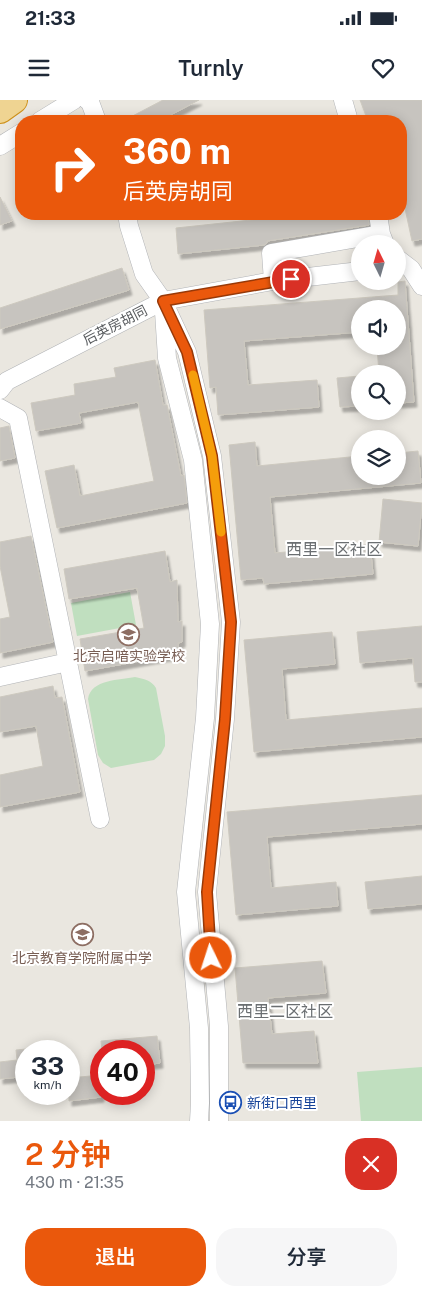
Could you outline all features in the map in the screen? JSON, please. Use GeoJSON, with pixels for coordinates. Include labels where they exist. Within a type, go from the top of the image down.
{"type":"FeatureCollection","features":[{"type":"Feature","properties":{"kind":"highway"},"geometry":{"type":"LineString","coordinates":[[0,110],[14,100]]}},
{"type":"Feature","properties":{"kind":"street"},"geometry":{"type":"LineString","coordinates":[[50,115],[74,100]]}},
{"type":"Feature","properties":{"kind":"street"},"geometry":{"type":"LineString","coordinates":[[87,100],[90,102],[95,115]]}},
{"type":"Feature","properties":{"kind":"street"},"geometry":{"type":"LineString","coordinates":[[342,100],[347,115]]}},
{"type":"Feature","properties":{"kind":"street"},"geometry":{"type":"LineString","coordinates":[[0,146],[15,137]]}},
{"type":"Feature","properties":{"kind":"street"},"geometry":{"type":"LineString","coordinates":[[128,220],[144,274],[163,301],[187,352],[212,456],[231,622],[225,719],[207,892],[219,1026],[219,1121]]}},
{"type":"Feature","properties":{"kind":"street"},"geometry":{"type":"LineString","coordinates":[[379,220],[382,235]]}},
{"type":"Feature","properties":{"kind":"street"},"geometry":{"type":"LineString","coordinates":[[273,281],[271,253],[351,243]]}},
{"type":"Feature","properties":{"kind":"street"},"geometry":{"type":"LineString","coordinates":[[407,266],[422,286]]}},
{"type":"Feature","properties":{"kind":"street","name":"后英房胡同"},"geometry":{"type":"LineString","coordinates":[[0,390],[7,381],[163,301],[273,281],[351,272]]}},
{"type":"Feature","properties":{"kind":"street"},"geometry":{"type":"LineString","coordinates":[[163,301],[167,358],[193,460],[210,624],[205,718],[186,892],[198,1028],[199,1121]]}},
{"type":"Feature","properties":{"kind":"street"},"geometry":{"type":"LineString","coordinates":[[0,408],[18,418],[100,819]]}},
{"type":"Feature","properties":{"kind":"street"},"geometry":{"type":"LineString","coordinates":[[0,677],[68,662]]}},
{"type":"Feature","properties":{"kind":"green space"},"geometry":{"type":"Polygon","coordinates":[[[130,592],[136,625],[77,636],[71,603],[130,592]]]}},
{"type":"Feature","properties":{"kind":"green space"},"geometry":{"type":"Polygon","coordinates":[[[135,677],[150,682],[156,688],[165,736],[165,746],[161,754],[154,760],[111,768],[103,763],[98,755],[88,699],[90,692],[100,684],[135,677]]]}},
{"type":"Feature","properties":{"kind":"green space"},"geometry":{"type":"Polygon","coordinates":[[[422,1067],[422,1121],[361,1121],[357,1072],[422,1067]]]}},
{"type":"Feature","properties":{"kind":"building"},"geometry":{"type":"Polygon","coordinates":[[[163,100],[199,100],[170,115],[134,115],[163,100]]]}},
{"type":"Feature","properties":{"kind":"building"},"geometry":{"type":"Polygon","coordinates":[[[360,100],[422,100],[422,239],[412,241],[407,218],[407,115],[366,115],[360,100]]]}},
{"type":"Feature","properties":{"kind":"building"},"geometry":{"type":"Polygon","coordinates":[[[0,197],[12,221],[0,225],[0,197]]]}},
{"type":"Feature","properties":{"kind":"building"},"geometry":{"type":"Polygon","coordinates":[[[251,220],[369,220],[369,225],[267,241],[264,245],[178,254],[176,228],[251,220]]]}},
{"type":"Feature","properties":{"kind":"building"},"geometry":{"type":"Polygon","coordinates":[[[122,268],[129,290],[0,329],[0,308],[122,268]]]}},
{"type":"Feature","properties":{"kind":"building"},"geometry":{"type":"Polygon","coordinates":[[[398,290],[406,290],[414,402],[406,402],[406,365],[378,365],[378,355],[406,355],[406,300],[351,300],[351,333],[244,341],[248,385],[317,380],[319,407],[218,415],[216,387],[210,388],[204,310],[398,295],[398,290]]]}},
{"type":"Feature","properties":{"kind":"building"},"geometry":{"type":"Polygon","coordinates":[[[155,360],[163,405],[167,405],[181,476],[184,475],[187,503],[57,528],[45,471],[74,465],[80,496],[154,481],[138,402],[79,413],[81,423],[36,431],[31,403],[75,395],[74,384],[116,377],[114,368],[155,360]]]}},
{"type":"Feature","properties":{"kind":"building"},"geometry":{"type":"Polygon","coordinates":[[[351,377],[351,406],[340,407],[337,378],[351,377]]]}},
{"type":"Feature","properties":{"kind":"building"},"geometry":{"type":"Polygon","coordinates":[[[9,426],[15,458],[0,461],[0,428],[9,426]]]}},
{"type":"Feature","properties":{"kind":"building"},"geometry":{"type":"Polygon","coordinates":[[[255,442],[257,466],[351,457],[351,485],[399,485],[270,497],[275,553],[370,544],[373,574],[264,584],[263,578],[241,580],[229,445],[255,442]]]}},
{"type":"Feature","properties":{"kind":"building"},"geometry":{"type":"Polygon","coordinates":[[[418,451],[421,483],[406,484],[406,452],[418,451]]]}},
{"type":"Feature","properties":{"kind":"building"},"geometry":{"type":"Polygon","coordinates":[[[383,499],[422,503],[418,546],[379,542],[383,499]]]}},
{"type":"Feature","properties":{"kind":"building"},"geometry":{"type":"Polygon","coordinates":[[[31,536],[53,642],[0,653],[0,619],[10,617],[0,566],[0,542],[31,536]]]}},
{"type":"Feature","properties":{"kind":"building"},"geometry":{"type":"Polygon","coordinates":[[[165,551],[170,582],[177,580],[178,622],[182,621],[182,642],[178,643],[179,654],[85,671],[80,639],[144,628],[137,588],[69,599],[64,569],[165,551]]]}},
{"type":"Feature","properties":{"kind":"building"},"geometry":{"type":"Polygon","coordinates":[[[422,626],[422,682],[415,682],[413,658],[360,663],[357,632],[422,626]]]}},
{"type":"Feature","properties":{"kind":"building"},"geometry":{"type":"Polygon","coordinates":[[[332,632],[335,664],[282,669],[286,720],[422,708],[422,737],[254,752],[244,640],[332,632]]]}},
{"type":"Feature","properties":{"kind":"building"},"geometry":{"type":"Polygon","coordinates":[[[53,686],[55,698],[62,697],[80,792],[0,807],[0,775],[43,766],[36,726],[0,732],[0,697],[53,686]]]}},
{"type":"Feature","properties":{"kind":"building"},"geometry":{"type":"Polygon","coordinates":[[[422,795],[422,824],[267,837],[271,888],[336,882],[338,906],[236,915],[227,812],[422,795]]]}},
{"type":"Feature","properties":{"kind":"building"},"geometry":{"type":"Polygon","coordinates":[[[422,876],[422,904],[368,909],[365,882],[422,876]]]}},
{"type":"Feature","properties":{"kind":"building"},"geometry":{"type":"Polygon","coordinates":[[[322,961],[326,993],[268,998],[272,1034],[314,1031],[318,1063],[243,1063],[235,968],[322,961]]]}},
{"type":"Feature","properties":{"kind":"building"},"geometry":{"type":"Polygon","coordinates":[[[157,1036],[160,1063],[155,1064],[155,1040],[112,1040],[157,1036]]]}},
{"type":"Feature","properties":{"kind":"building"},"geometry":{"type":"Polygon","coordinates":[[[15,1060],[15,1077],[0,1079],[0,1062],[15,1060]]]}},
{"type":"Feature","properties":{"kind":"building"},"geometry":{"type":"Polygon","coordinates":[[[90,1076],[90,1098],[80,1100],[80,1077],[90,1076]]]}},
{"type":"Feature","properties":{"kind":"slow traffic"},"geometry":{"type":"LineString","coordinates":[[193,375],[212,456],[221,532]]}},
{"type":"Feature","properties":{"kind":"place","name":"北京启喑实验学校"},"geometry":{"type":"Point","coordinates":[129,634]}},
{"type":"Feature","properties":{"kind":"place","name":"北京教育学院附属中学"},"geometry":{"type":"Point","coordinates":[82,935]}},
{"type":"Feature","properties":{"kind":"place","name":"新街口西里"},"geometry":{"type":"Point","coordinates":[231,1103]}},
{"type":"Feature","properties":{"kind":"district","name":"西里一区社区"},"geometry":{"type":"Point","coordinates":[334,549]}},
{"type":"Feature","properties":{"kind":"district","name":"西里二区社区"},"geometry":{"type":"Point","coordinates":[285,1011]}},
{"type":"Feature","properties":{"kind":"route"},"geometry":{"type":"LineString","coordinates":[[211,958],[207,892],[225,719],[231,622],[212,456],[187,352],[163,301],[291,279]]}}]}
